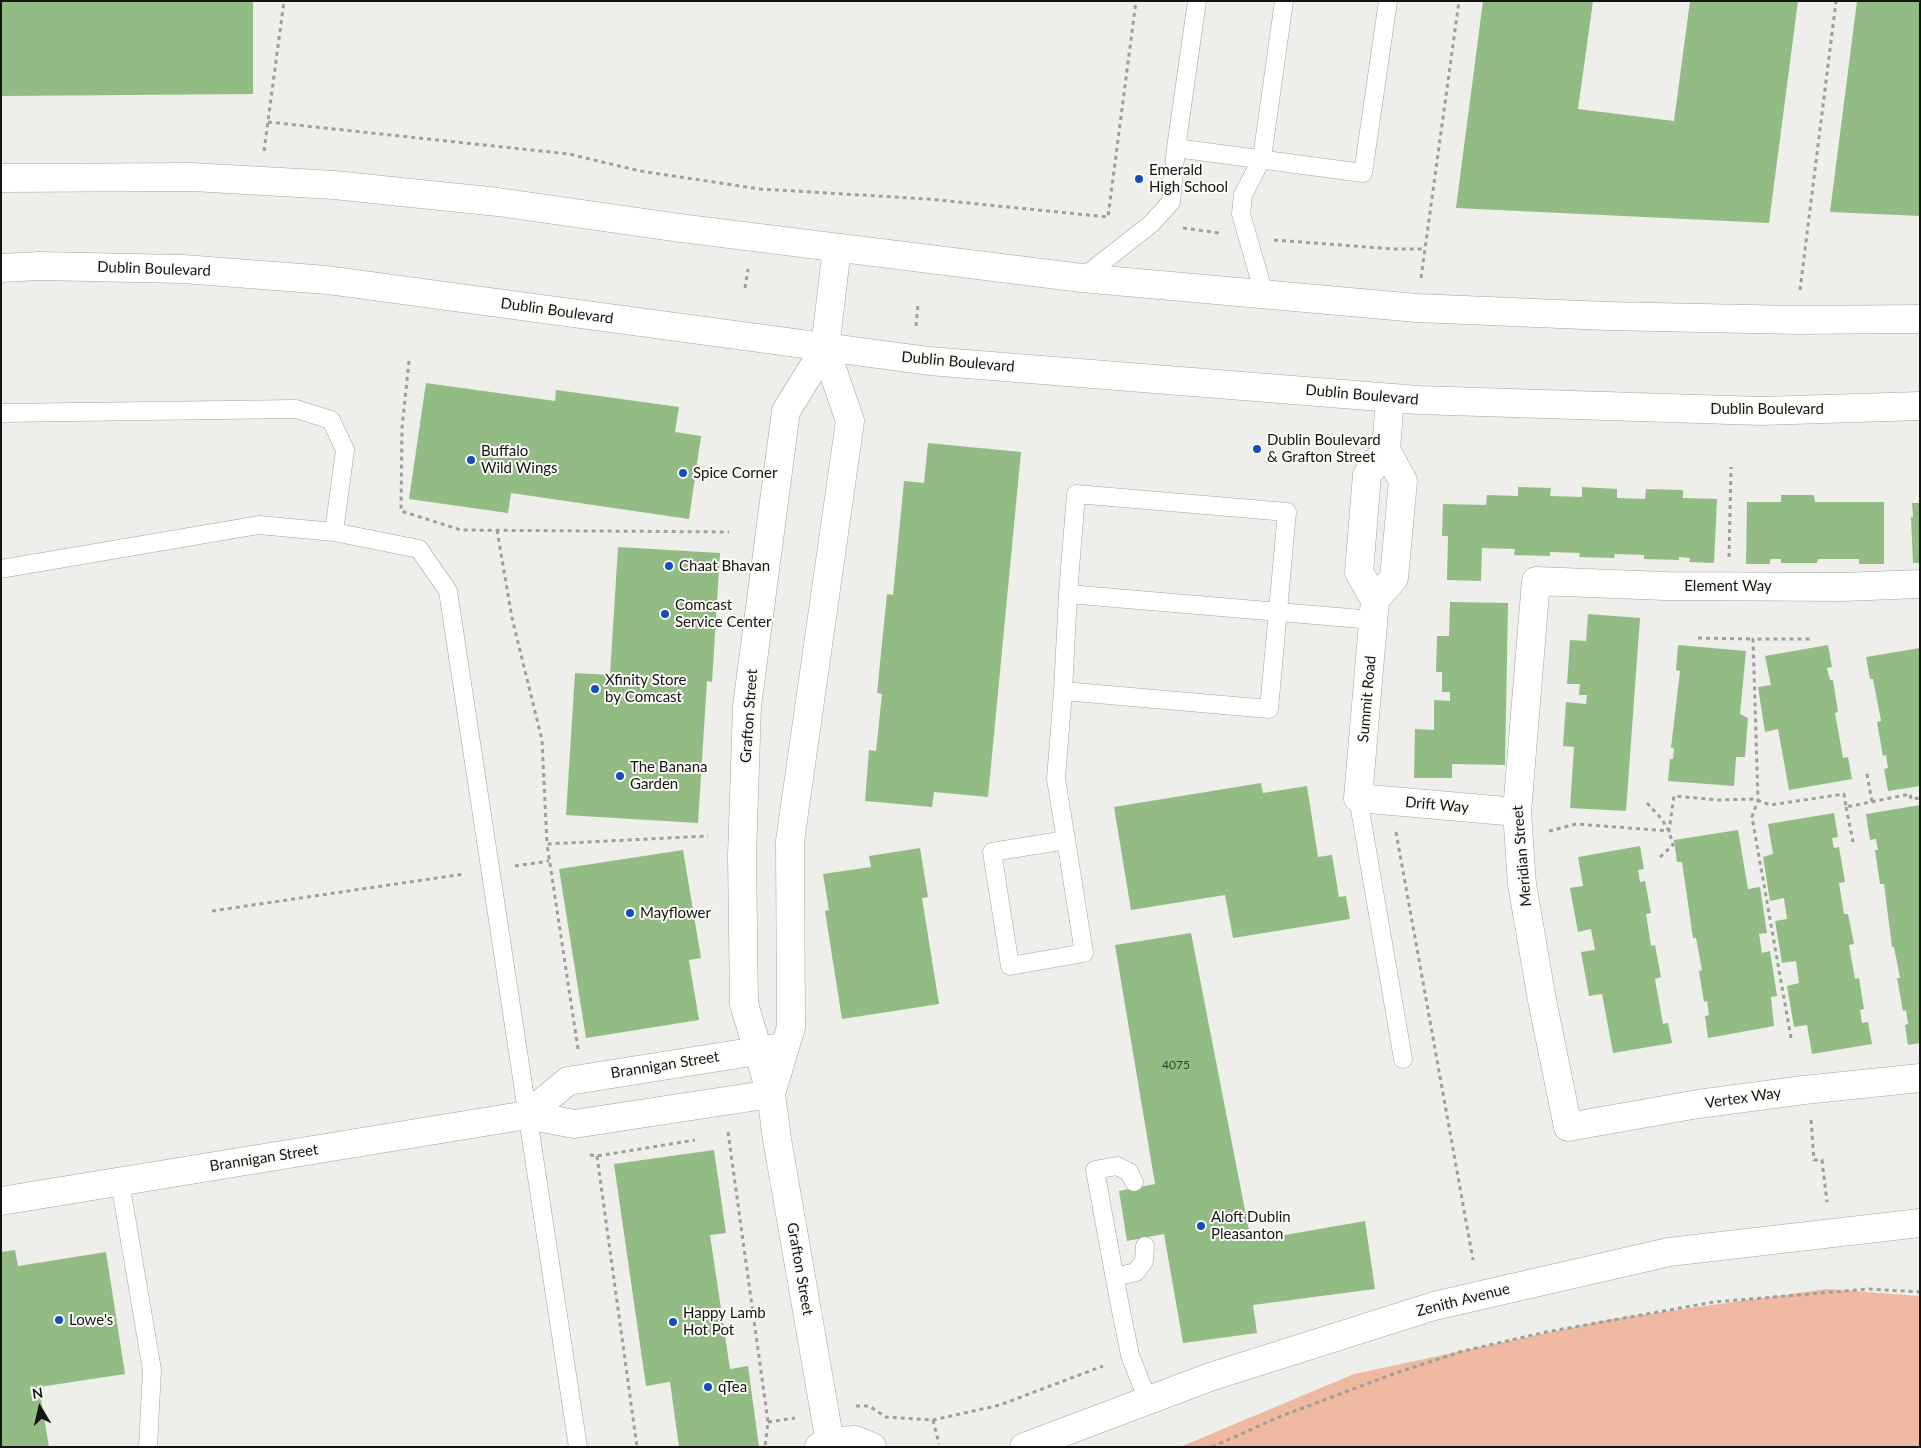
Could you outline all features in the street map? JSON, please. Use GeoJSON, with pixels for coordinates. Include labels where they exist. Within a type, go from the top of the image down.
{"type":"FeatureCollection","features":[{"type":"Feature","properties":{"kind":"street"},"geometry":{"type":"LineString","coordinates":[[1,178],[192,177],[334,185],[498,202],[680,228],[1082,278],[1417,308],[1606,316],[1796,320],[1920,319]]}},
{"type":"Feature","properties":{"kind":"street","name":"Grafton Street"},"geometry":{"type":"LineString","coordinates":[[825,1445],[771,1094],[744,1004],[742,856],[747,706],[786,411],[825,348],[837,248]]}},
{"type":"Feature","properties":{"kind":"street","name":"Dublin Boulevard"},"geometry":{"type":"LineString","coordinates":[[1,268],[184,269],[327,280],[929,361],[1390,398],[1761,411],[1920,406]]}},
{"type":"Feature","properties":{"kind":"street","name":"Grafton Street"},"geometry":{"type":"LineString","coordinates":[[771,1094],[791,1027],[790,841],[850,421],[825,348]]}},
{"type":"Feature","properties":{"kind":"street"},"geometry":{"type":"LineString","coordinates":[[1374,610],[1359,572],[1367,475],[1386,450],[1390,398]]}},
{"type":"Feature","properties":{"kind":"street"},"geometry":{"type":"LineString","coordinates":[[1878,407],[1920,402]]}},
{"type":"Feature","properties":{"kind":"street"},"geometry":{"type":"LineString","coordinates":[[1374,610],[1394,578],[1403,481],[1386,450]]}},
{"type":"Feature","properties":{"kind":"street","name":"Element Way"},"geometry":{"type":"LineString","coordinates":[[1536,581],[1666,586],[1843,587],[1920,584]]}},
{"type":"Feature","properties":{"kind":"street","name":"Meridian Street"},"geometry":{"type":"LineString","coordinates":[[1536,581],[1517,812],[1522,884],[1542,1000],[1568,1127]]}},
{"type":"Feature","properties":{"kind":"street","name":"Summit Road"},"geometry":{"type":"LineString","coordinates":[[1358,798],[1374,610]]}},
{"type":"Feature","properties":{"kind":"street","name":"Drift Way"},"geometry":{"type":"LineString","coordinates":[[1358,798],[1517,812]]}},
{"type":"Feature","properties":{"kind":"street","name":"Brannigan Street"},"geometry":{"type":"LineString","coordinates":[[528,1115],[568,1081],[785,1047]]}},
{"type":"Feature","properties":{"kind":"street","name":"Vertex Way"},"geometry":{"type":"LineString","coordinates":[[1568,1127],[1708,1103],[1804,1090],[1920,1078]]}},
{"type":"Feature","properties":{"kind":"street","name":"Brannigan Street"},"geometry":{"type":"LineString","coordinates":[[1,1201],[528,1115],[574,1124],[771,1094]]}},
{"type":"Feature","properties":{"kind":"street","name":"Zenith Avenue"},"geometry":{"type":"LineString","coordinates":[[1024,1447],[1210,1378],[1434,1306],[1669,1252],[1920,1223]]}},
{"type":"Feature","properties":{"kind":"street"},"geometry":{"type":"LineString","coordinates":[[825,1445],[836,1441],[855,1440],[872,1447]]}},
{"type":"Feature","properties":{"kind":"lane"},"geometry":{"type":"LineString","coordinates":[[1082,278],[1151,224],[1171,202],[1176,148],[1197,1]]}},
{"type":"Feature","properties":{"kind":"lane"},"geometry":{"type":"LineString","coordinates":[[1264,294],[1241,214],[1243,195],[1262,158],[1284,1]]}},
{"type":"Feature","properties":{"kind":"lane"},"geometry":{"type":"LineString","coordinates":[[1176,148],[1363,173],[1388,1]]}},
{"type":"Feature","properties":{"kind":"lane"},"geometry":{"type":"LineString","coordinates":[[1,413],[296,409],[331,420],[345,450],[334,532]]}},
{"type":"Feature","properties":{"kind":"lane"},"geometry":{"type":"LineString","coordinates":[[1063,691],[1269,709],[1287,512],[1076,494],[1056,779],[1066,840],[1084,953],[1010,966],[992,852],[1066,840]]}},
{"type":"Feature","properties":{"kind":"lane"},"geometry":{"type":"LineString","coordinates":[[1,569],[259,525],[334,532],[419,550],[448,591],[578,1447]]}},
{"type":"Feature","properties":{"kind":"lane"},"geometry":{"type":"LineString","coordinates":[[1068,594],[1278,612],[1374,610]]}},
{"type":"Feature","properties":{"kind":"lane"},"geometry":{"type":"LineString","coordinates":[[1358,798],[1403,1059]]}},
{"type":"Feature","properties":{"kind":"lane"},"geometry":{"type":"LineString","coordinates":[[1134,1182],[1129,1172],[1117,1166],[1095,1170],[1130,1355],[1148,1401]]}},
{"type":"Feature","properties":{"kind":"lane"},"geometry":{"type":"LineString","coordinates":[[120,1182],[152,1370],[148,1447]]}},
{"type":"Feature","properties":{"kind":"lane"},"geometry":{"type":"LineString","coordinates":[[1115,1276],[1136,1272],[1144,1261],[1145,1246]]}},
{"type":"Feature","properties":{"kind":"path"},"geometry":{"type":"LineString","coordinates":[[260,181],[284,1]]}},
{"type":"Feature","properties":{"kind":"path"},"geometry":{"type":"LineString","coordinates":[[268,122],[570,154],[640,171],[760,189],[928,200],[1108,217],[1136,1]]}},
{"type":"Feature","properties":{"kind":"path"},"geometry":{"type":"LineString","coordinates":[[1417,308],[1459,1]]}},
{"type":"Feature","properties":{"kind":"path"},"geometry":{"type":"LineString","coordinates":[[1796,320],[1836,1]]}},
{"type":"Feature","properties":{"kind":"path"},"geometry":{"type":"LineString","coordinates":[[745,288],[748,268]]}},
{"type":"Feature","properties":{"kind":"path"},"geometry":{"type":"LineString","coordinates":[[916,326],[918,305]]}},
{"type":"Feature","properties":{"kind":"path"},"geometry":{"type":"LineString","coordinates":[[409,361],[402,428],[401,511],[461,530],[729,532]]}},
{"type":"Feature","properties":{"kind":"path"},"geometry":{"type":"LineString","coordinates":[[1728,564],[1731,467]]}},
{"type":"Feature","properties":{"kind":"path"},"geometry":{"type":"LineString","coordinates":[[497,530],[512,618],[542,740],[547,844],[578,1049]]}},
{"type":"Feature","properties":{"kind":"path"},"geometry":{"type":"LineString","coordinates":[[1698,638],[1814,639]]}},
{"type":"Feature","properties":{"kind":"path"},"geometry":{"type":"LineString","coordinates":[[1753,639],[1758,800],[1752,817],[1791,1038]]}},
{"type":"Feature","properties":{"kind":"path"},"geometry":{"type":"LineString","coordinates":[[1867,774],[1872,802]]}},
{"type":"Feature","properties":{"kind":"path"},"geometry":{"type":"LineString","coordinates":[[1669,832],[1674,796],[1718,800],[1754,799],[1770,805],[1844,794],[1853,842]]}},
{"type":"Feature","properties":{"kind":"path"},"geometry":{"type":"LineString","coordinates":[[1846,807],[1910,794],[1911,799],[1920,798]]}},
{"type":"Feature","properties":{"kind":"path"},"geometry":{"type":"LineString","coordinates":[[1647,803],[1661,818],[1669,832],[1673,845],[1658,859]]}},
{"type":"Feature","properties":{"kind":"path"},"geometry":{"type":"LineString","coordinates":[[1548,831],[1576,824],[1669,832]]}},
{"type":"Feature","properties":{"kind":"path"},"geometry":{"type":"LineString","coordinates":[[1396,829],[1473,1260]]}},
{"type":"Feature","properties":{"kind":"path"},"geometry":{"type":"LineString","coordinates":[[547,844],[708,836]]}},
{"type":"Feature","properties":{"kind":"path"},"geometry":{"type":"LineString","coordinates":[[212,911],[549,861]]}},
{"type":"Feature","properties":{"kind":"path"},"geometry":{"type":"LineString","coordinates":[[1810,1112],[1814,1160],[1822,1160],[1827,1204]]}},
{"type":"Feature","properties":{"kind":"path"},"geometry":{"type":"LineString","coordinates":[[738,1133],[728,1134],[768,1422],[765,1447]]}},
{"type":"Feature","properties":{"kind":"path"},"geometry":{"type":"LineString","coordinates":[[597,1156],[637,1447]]}},
{"type":"Feature","properties":{"kind":"path"},"geometry":{"type":"LineString","coordinates":[[1212,1447],[1279,1417],[1393,1374],[1463,1352],[1546,1332],[1714,1302],[1869,1289],[1920,1292]]}},
{"type":"Feature","properties":{"kind":"path"},"geometry":{"type":"LineString","coordinates":[[856,1406],[869,1406],[886,1417],[933,1420],[1000,1405],[1103,1366]]}},
{"type":"Feature","properties":{"kind":"path"},"geometry":{"type":"LineString","coordinates":[[768,1422],[800,1418]]}},
{"type":"Feature","properties":{"kind":"path"},"geometry":{"type":"LineString","coordinates":[[933,1420],[939,1444]]}},
{"type":"Feature","properties":{"kind":"shaded area"},"geometry":{"type":"Polygon","coordinates":[[[1827,1289],[1920,1296],[1920,1447],[1180,1447],[1354,1374],[1612,1319],[1827,1289]]]}},
{"type":"Feature","properties":{"kind":"building"},"geometry":{"type":"Polygon","coordinates":[[[1,1],[253,1],[253,94],[1,96],[1,1]]]}},
{"type":"Feature","properties":{"kind":"building"},"geometry":{"type":"Polygon","coordinates":[[[1483,1],[1593,1],[1578,109],[1674,121],[1690,1],[1798,1],[1769,223],[1456,208],[1483,1]]]}},
{"type":"Feature","properties":{"kind":"building"},"geometry":{"type":"Polygon","coordinates":[[[1857,1],[1920,1],[1920,216],[1830,212],[1857,1]]]}},
{"type":"Feature","properties":{"kind":"building"},"geometry":{"type":"Polygon","coordinates":[[[426,383],[555,401],[556,390],[679,407],[675,432],[701,436],[689,519],[511,493],[508,513],[409,499],[426,383]]]}},
{"type":"Feature","properties":{"kind":"building"},"geometry":{"type":"Polygon","coordinates":[[[928,443],[1021,452],[988,797],[934,792],[932,807],[865,801],[869,750],[876,751],[882,694],[877,693],[887,594],[893,595],[904,481],[924,483],[928,443]]]}},
{"type":"Feature","properties":{"kind":"building"},"geometry":{"type":"Polygon","coordinates":[[[1518,487],[1551,488],[1550,496],[1582,497],[1582,487],[1617,489],[1617,498],[1645,499],[1646,489],[1683,490],[1683,498],[1717,499],[1714,563],[1689,562],[1690,558],[1679,557],[1679,560],[1644,559],[1644,555],[1615,554],[1614,558],[1579,557],[1580,553],[1550,552],[1550,556],[1514,555],[1515,549],[1482,548],[1481,581],[1447,580],[1448,536],[1442,536],[1443,504],[1486,505],[1487,495],[1518,496],[1518,487]]]}},
{"type":"Feature","properties":{"kind":"building"},"geometry":{"type":"Polygon","coordinates":[[[1781,495],[1814,495],[1815,502],[1884,502],[1884,564],[1859,564],[1859,559],[1818,559],[1817,563],[1781,563],[1781,559],[1770,559],[1770,564],[1746,564],[1747,502],[1781,502],[1781,495]]]}},
{"type":"Feature","properties":{"kind":"building"},"geometry":{"type":"Polygon","coordinates":[[[1912,503],[1920,503],[1920,563],[1913,563],[1912,503]]]}},
{"type":"Feature","properties":{"kind":"building"},"geometry":{"type":"Polygon","coordinates":[[[618,547],[720,553],[712,682],[707,681],[698,823],[566,815],[575,673],[610,675],[618,547]]]}},
{"type":"Feature","properties":{"kind":"building"},"geometry":{"type":"Polygon","coordinates":[[[1450,602],[1508,603],[1505,765],[1452,764],[1452,778],[1414,778],[1415,729],[1434,730],[1434,700],[1450,701],[1450,692],[1442,692],[1442,672],[1436,672],[1437,636],[1449,636],[1450,602]]]}},
{"type":"Feature","properties":{"kind":"building"},"geometry":{"type":"Polygon","coordinates":[[[1588,614],[1640,618],[1626,811],[1570,808],[1574,747],[1563,746],[1566,702],[1586,704],[1587,695],[1579,695],[1580,684],[1567,684],[1570,640],[1586,641],[1588,614]]]}},
{"type":"Feature","properties":{"kind":"building"},"geometry":{"type":"Polygon","coordinates":[[[1678,645],[1746,651],[1740,714],[1748,718],[1745,757],[1736,757],[1734,786],[1668,781],[1670,759],[1673,759],[1674,748],[1671,748],[1680,671],[1676,670],[1678,645]]]}},
{"type":"Feature","properties":{"kind":"building"},"geometry":{"type":"Polygon","coordinates":[[[1828,645],[1832,667],[1827,668],[1830,680],[1833,680],[1838,712],[1835,713],[1843,758],[1848,757],[1852,779],[1789,790],[1778,729],[1765,732],[1758,687],[1771,685],[1765,656],[1828,645]]]}},
{"type":"Feature","properties":{"kind":"building"},"geometry":{"type":"Polygon","coordinates":[[[1920,648],[1920,786],[1888,791],[1884,769],[1888,768],[1886,755],[1883,756],[1877,722],[1881,721],[1873,679],[1870,679],[1866,657],[1920,648]]]}},
{"type":"Feature","properties":{"kind":"building"},"geometry":{"type":"Polygon","coordinates":[[[1261,783],[1263,793],[1307,786],[1318,857],[1332,855],[1339,897],[1346,896],[1350,919],[1233,938],[1225,895],[1131,910],[1114,807],[1261,783]]]}},
{"type":"Feature","properties":{"kind":"building"},"geometry":{"type":"Polygon","coordinates":[[[1920,805],[1920,1043],[1908,1045],[1905,1025],[1908,1024],[1906,1010],[1903,1011],[1897,978],[1900,978],[1894,947],[1892,947],[1884,884],[1880,884],[1875,850],[1878,850],[1876,839],[1870,840],[1866,814],[1920,805]]]}},
{"type":"Feature","properties":{"kind":"building"},"geometry":{"type":"Polygon","coordinates":[[[1834,813],[1838,837],[1832,838],[1834,848],[1839,847],[1845,882],[1839,883],[1844,914],[1848,914],[1854,944],[1849,945],[1855,979],[1859,978],[1864,1009],[1860,1010],[1862,1023],[1868,1022],[1872,1044],[1812,1054],[1807,1025],[1794,1027],[1787,986],[1799,983],[1796,961],[1782,963],[1775,921],[1787,919],[1784,898],[1770,901],[1763,857],[1773,854],[1768,824],[1834,813]]]}},
{"type":"Feature","properties":{"kind":"building"},"geometry":{"type":"Polygon","coordinates":[[[1738,830],[1748,889],[1760,887],[1767,933],[1759,934],[1762,953],[1770,951],[1777,996],[1771,997],[1774,1026],[1708,1038],[1705,1016],[1709,1015],[1707,1001],[1704,1002],[1699,971],[1702,970],[1696,938],[1693,938],[1682,862],[1677,862],[1674,840],[1738,830]]]}},
{"type":"Feature","properties":{"kind":"building"},"geometry":{"type":"Polygon","coordinates":[[[1640,846],[1644,869],[1638,870],[1640,882],[1645,881],[1651,913],[1646,914],[1651,946],[1655,945],[1661,977],[1655,979],[1663,1024],[1668,1023],[1672,1043],[1613,1053],[1602,994],[1589,996],[1581,952],[1595,950],[1591,929],[1578,932],[1570,888],[1583,886],[1578,857],[1640,846]]]}},
{"type":"Feature","properties":{"kind":"building"},"geometry":{"type":"Polygon","coordinates":[[[920,848],[928,897],[922,898],[939,1004],[842,1019],[825,911],[829,910],[823,874],[871,867],[869,856],[920,848]]]}},
{"type":"Feature","properties":{"kind":"building","name":"Mayflower"},"geometry":{"type":"Polygon","coordinates":[[[683,850],[701,958],[689,960],[699,1020],[586,1038],[559,869],[683,850]]]}},
{"type":"Feature","properties":{"kind":"building"},"geometry":{"type":"Polygon","coordinates":[[[1191,933],[1251,1241],[1365,1221],[1375,1289],[1253,1305],[1257,1333],[1183,1343],[1164,1234],[1127,1241],[1119,1191],[1155,1184],[1115,945],[1191,933]]]}},
{"type":"Feature","properties":{"kind":"building"},"geometry":{"type":"Polygon","coordinates":[[[714,1150],[726,1233],[710,1235],[730,1369],[748,1366],[759,1447],[679,1447],[670,1382],[646,1386],[614,1164],[714,1150]]]}},
{"type":"Feature","properties":{"kind":"building","name":"Lowe's"},"geometry":{"type":"Polygon","coordinates":[[[15,1250],[18,1266],[106,1252],[125,1374],[39,1387],[49,1447],[1,1447],[1,1252],[15,1250]]]}},
{"type":"Feature","properties":{"kind":"place","name":"Emerald High School"},"geometry":{"type":"Point","coordinates":[1139,179]}},
{"type":"Feature","properties":{"kind":"place","name":"Dublin Boulevard & Grafton Street"},"geometry":{"type":"Point","coordinates":[1257,449]}},
{"type":"Feature","properties":{"kind":"place","name":"Buffalo Wild Wings"},"geometry":{"type":"Point","coordinates":[471,460]}},
{"type":"Feature","properties":{"kind":"place","name":"Spice Corner"},"geometry":{"type":"Point","coordinates":[683,473]}},
{"type":"Feature","properties":{"kind":"place","name":"Chaat Bhavan"},"geometry":{"type":"Point","coordinates":[669,566]}},
{"type":"Feature","properties":{"kind":"place","name":"Comcast Service Center"},"geometry":{"type":"Point","coordinates":[665,614]}},
{"type":"Feature","properties":{"kind":"place","name":"Xfinity Store by Comcast"},"geometry":{"type":"Point","coordinates":[595,689]}},
{"type":"Feature","properties":{"kind":"place","name":"The Banana Garden"},"geometry":{"type":"Point","coordinates":[620,776]}},
{"type":"Feature","properties":{"kind":"place","name":"Mayflower"},"geometry":{"type":"Point","coordinates":[630,913]}},
{"type":"Feature","properties":{"kind":"place","name":"Aloft Dublin Pleasanton"},"geometry":{"type":"Point","coordinates":[1201,1226]}},
{"type":"Feature","properties":{"kind":"place","name":"Lowe's"},"geometry":{"type":"Point","coordinates":[59,1320]}},
{"type":"Feature","properties":{"kind":"place","name":"Happy Lamb Hot Pot"},"geometry":{"type":"Point","coordinates":[673,1322]}},
{"type":"Feature","properties":{"kind":"place","name":"qTea"},"geometry":{"type":"Point","coordinates":[708,1387]}}]}
